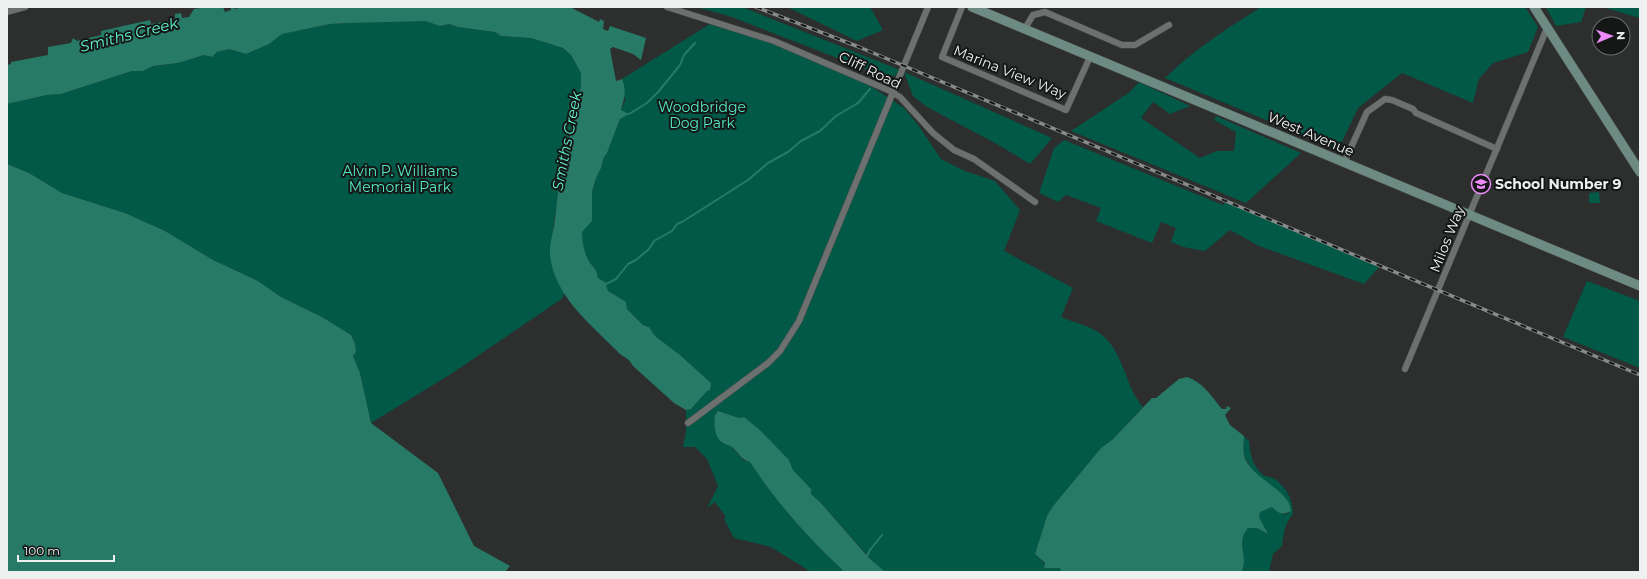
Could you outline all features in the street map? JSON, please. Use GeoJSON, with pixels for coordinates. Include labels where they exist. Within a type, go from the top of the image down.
{"type":"FeatureCollection","features":[{"type":"Feature","properties":{"kind":"street"},"geometry":{"type":"LineString","coordinates":[[7,12],[25,7]]}},
{"type":"Feature","properties":{"kind":"street","name":"Cliff Road"},"geometry":{"type":"LineString","coordinates":[[667,7],[786,46],[893,93],[910,106],[933,133],[954,150],[974,159],[1035,202]]}},
{"type":"Feature","properties":{"kind":"street"},"geometry":{"type":"LineString","coordinates":[[688,423],[768,363],[780,351],[799,321],[928,7]]}},
{"type":"Feature","properties":{"kind":"street","name":"Marina View Way"},"geometry":{"type":"LineString","coordinates":[[962,7],[942,57],[1066,110],[1090,57]]}},
{"type":"Feature","properties":{"kind":"street","name":"West Avenue"},"geometry":{"type":"LineString","coordinates":[[972,7],[1469,216],[1640,286]]}},
{"type":"Feature","properties":{"kind":"street"},"geometry":{"type":"LineString","coordinates":[[1534,7],[1638,167]]}},
{"type":"Feature","properties":{"kind":"street"},"geometry":{"type":"LineString","coordinates":[[1024,30],[1033,15],[1045,12],[1122,45],[1130,46],[1135,45],[1169,25]]}},
{"type":"Feature","properties":{"kind":"street","name":"Milos Way"},"geometry":{"type":"LineString","coordinates":[[1405,369],[1547,28]]}},
{"type":"Feature","properties":{"kind":"street"},"geometry":{"type":"LineString","coordinates":[[1344,163],[1367,112],[1385,99],[1392,100],[1413,109],[1416,113],[1497,149]]}},
{"type":"Feature","properties":{"kind":"green space"},"geometry":{"type":"Polygon","coordinates":[[[696,7],[742,7],[900,70],[895,76],[881,75],[729,16],[696,7]]]}},
{"type":"Feature","properties":{"kind":"green space"},"geometry":{"type":"Polygon","coordinates":[[[787,7],[870,7],[883,30],[857,41],[787,7]]]}},
{"type":"Feature","properties":{"kind":"green space"},"geometry":{"type":"Polygon","coordinates":[[[1261,7],[1525,7],[1538,27],[1528,52],[1493,63],[1479,79],[1473,103],[1402,73],[1358,108],[1338,150],[1165,78],[1199,49],[1261,7]]]}},
{"type":"Feature","properties":{"kind":"green space"},"geometry":{"type":"Polygon","coordinates":[[[1546,7],[1586,7],[1581,22],[1556,26],[1546,7]]]}},
{"type":"Feature","properties":{"kind":"green space"},"geometry":{"type":"Polygon","coordinates":[[[1602,7],[1640,7],[1640,18],[1602,7]]]}},
{"type":"Feature","properties":{"kind":"green space","name":"Alvin P. Williams Memorial Park"},"geometry":{"type":"Polygon","coordinates":[[[425,21],[440,26],[449,24],[458,27],[495,32],[501,36],[531,38],[563,48],[571,55],[581,73],[581,86],[569,139],[564,145],[562,169],[551,242],[550,256],[556,278],[564,293],[563,298],[451,374],[371,423],[360,373],[353,356],[356,352],[355,344],[351,335],[322,317],[281,297],[258,281],[213,260],[165,231],[125,213],[62,193],[29,173],[7,164],[7,104],[47,95],[61,94],[132,71],[143,71],[153,66],[178,63],[204,55],[212,57],[217,52],[229,49],[246,54],[269,44],[281,34],[330,24],[425,21]]]}},
{"type":"Feature","properties":{"kind":"green space","name":"Woodbridge Dog Park"},"geometry":{"type":"Polygon","coordinates":[[[710,24],[773,42],[869,85],[904,108],[918,125],[941,159],[965,171],[995,181],[1020,210],[1004,251],[1073,288],[1061,317],[1097,331],[1115,350],[1132,389],[1143,407],[1112,440],[1101,448],[1053,506],[1047,516],[1035,554],[1045,564],[1044,568],[1060,568],[1062,571],[882,572],[820,502],[811,494],[811,489],[793,470],[789,460],[761,431],[744,417],[739,418],[718,411],[715,415],[722,443],[731,446],[744,461],[750,462],[787,512],[844,572],[811,572],[771,547],[734,538],[724,519],[726,517],[715,502],[707,508],[718,486],[707,459],[695,447],[683,447],[686,431],[686,410],[691,409],[711,383],[680,355],[655,336],[649,327],[643,325],[627,309],[625,302],[608,291],[605,282],[598,278],[596,271],[587,258],[581,232],[592,221],[592,192],[596,178],[620,119],[627,113],[621,110],[625,101],[622,79],[710,24]]]}},
{"type":"Feature","properties":{"kind":"green space"},"geometry":{"type":"Polygon","coordinates":[[[904,72],[1052,138],[1030,164],[995,143],[927,107],[913,96],[904,72]]]}},
{"type":"Feature","properties":{"kind":"green space"},"geometry":{"type":"Polygon","coordinates":[[[1139,82],[1190,106],[1170,114],[1153,102],[1141,118],[1200,158],[1217,151],[1234,151],[1236,132],[1214,120],[1216,116],[1301,153],[1246,203],[1071,131],[1130,92],[1139,82]]]}},
{"type":"Feature","properties":{"kind":"green space"},"geometry":{"type":"Polygon","coordinates":[[[1064,140],[1223,205],[1226,202],[1379,267],[1364,284],[1259,246],[1230,230],[1205,251],[1183,247],[1171,242],[1176,228],[1161,222],[1152,243],[1096,221],[1101,208],[1066,195],[1058,202],[1039,193],[1054,148],[1064,140]]]}},
{"type":"Feature","properties":{"kind":"green space"},"geometry":{"type":"Polygon","coordinates":[[[1599,192],[1600,203],[1589,203],[1589,193],[1599,192]]]}},
{"type":"Feature","properties":{"kind":"green space"},"geometry":{"type":"Polygon","coordinates":[[[1587,281],[1640,301],[1640,368],[1563,337],[1587,281]]]}},
{"type":"Feature","properties":{"kind":"green space"},"geometry":{"type":"Polygon","coordinates":[[[1244,436],[1249,441],[1251,455],[1256,467],[1263,475],[1274,478],[1286,490],[1292,504],[1293,514],[1286,525],[1282,546],[1273,554],[1269,572],[1242,572],[1244,562],[1242,545],[1243,537],[1248,528],[1257,528],[1268,534],[1259,517],[1259,512],[1272,507],[1285,515],[1291,511],[1291,507],[1273,487],[1265,482],[1250,467],[1244,455],[1244,436]]]}},
{"type":"Feature","properties":{"kind":"water","name":"Smiths Creek"},"geometry":{"type":"Polygon","coordinates":[[[223,7],[225,12],[231,10],[231,7],[235,7],[235,9],[243,7],[570,7],[599,22],[600,19],[604,21],[603,29],[608,31],[610,26],[646,38],[641,60],[633,54],[613,47],[610,49],[616,81],[622,79],[624,87],[621,110],[629,114],[620,119],[596,178],[592,192],[592,221],[582,232],[583,243],[587,258],[596,271],[598,278],[605,282],[608,291],[626,302],[627,309],[643,325],[649,327],[655,336],[680,355],[711,383],[710,390],[707,391],[691,409],[686,410],[674,403],[587,322],[567,298],[559,285],[553,271],[550,256],[550,245],[554,226],[564,149],[569,139],[581,86],[581,73],[571,55],[563,48],[531,38],[501,36],[495,32],[458,27],[449,24],[440,26],[425,21],[330,24],[282,34],[269,44],[246,54],[229,49],[217,52],[212,57],[204,55],[178,63],[153,66],[143,71],[132,71],[61,94],[47,95],[7,104],[7,65],[11,64],[11,62],[48,55],[48,47],[71,43],[73,38],[77,41],[101,35],[101,31],[150,20],[151,24],[175,20],[175,14],[181,13],[182,18],[189,17],[194,9],[223,7]]]}},
{"type":"Feature","properties":{"kind":"water"},"geometry":{"type":"Polygon","coordinates":[[[7,164],[29,173],[62,193],[125,213],[165,231],[213,260],[258,281],[281,297],[322,317],[351,335],[355,344],[356,352],[353,356],[360,373],[371,423],[438,473],[474,546],[510,566],[505,572],[7,572],[7,164]]]}},
{"type":"Feature","properties":{"kind":"water"},"geometry":{"type":"Polygon","coordinates":[[[1187,377],[1203,386],[1222,409],[1226,409],[1227,406],[1231,408],[1225,415],[1230,425],[1244,436],[1244,455],[1247,463],[1284,497],[1289,504],[1291,511],[1280,513],[1272,507],[1260,512],[1259,517],[1268,534],[1257,528],[1248,528],[1245,532],[1242,541],[1244,562],[1242,572],[1059,572],[1061,571],[1060,568],[1044,568],[1045,563],[1035,554],[1047,516],[1053,506],[1101,448],[1112,440],[1152,398],[1156,398],[1179,379],[1187,377]]]}},
{"type":"Feature","properties":{"kind":"water"},"geometry":{"type":"Polygon","coordinates":[[[718,411],[739,418],[744,417],[761,431],[789,460],[793,470],[811,489],[811,494],[820,502],[869,558],[885,572],[844,572],[787,512],[750,462],[742,458],[732,447],[720,441],[716,434],[715,426],[715,415],[718,411]]]}},
{"type":"Feature","properties":{"kind":"waterway"},"geometry":{"type":"LineString","coordinates":[[629,114],[647,103],[659,91],[680,65],[684,55],[695,43]]}},
{"type":"Feature","properties":{"kind":"waterway"},"geometry":{"type":"LineString","coordinates":[[604,285],[616,279],[628,264],[636,260],[649,249],[654,241],[672,231],[677,224],[748,180],[768,163],[788,152],[801,141],[820,131],[836,116],[858,103],[870,89]]}},
{"type":"Feature","properties":{"kind":"waterway"},"geometry":{"type":"LineString","coordinates":[[866,558],[870,550],[882,535]]}},
{"type":"Feature","properties":{"kind":"railway"},"geometry":{"type":"LineString","coordinates":[[756,7],[859,47],[1640,375]]}},
{"type":"Feature","properties":{"kind":"place","name":"School Number 9"},"geometry":{"type":"Point","coordinates":[1481,184]}}]}
